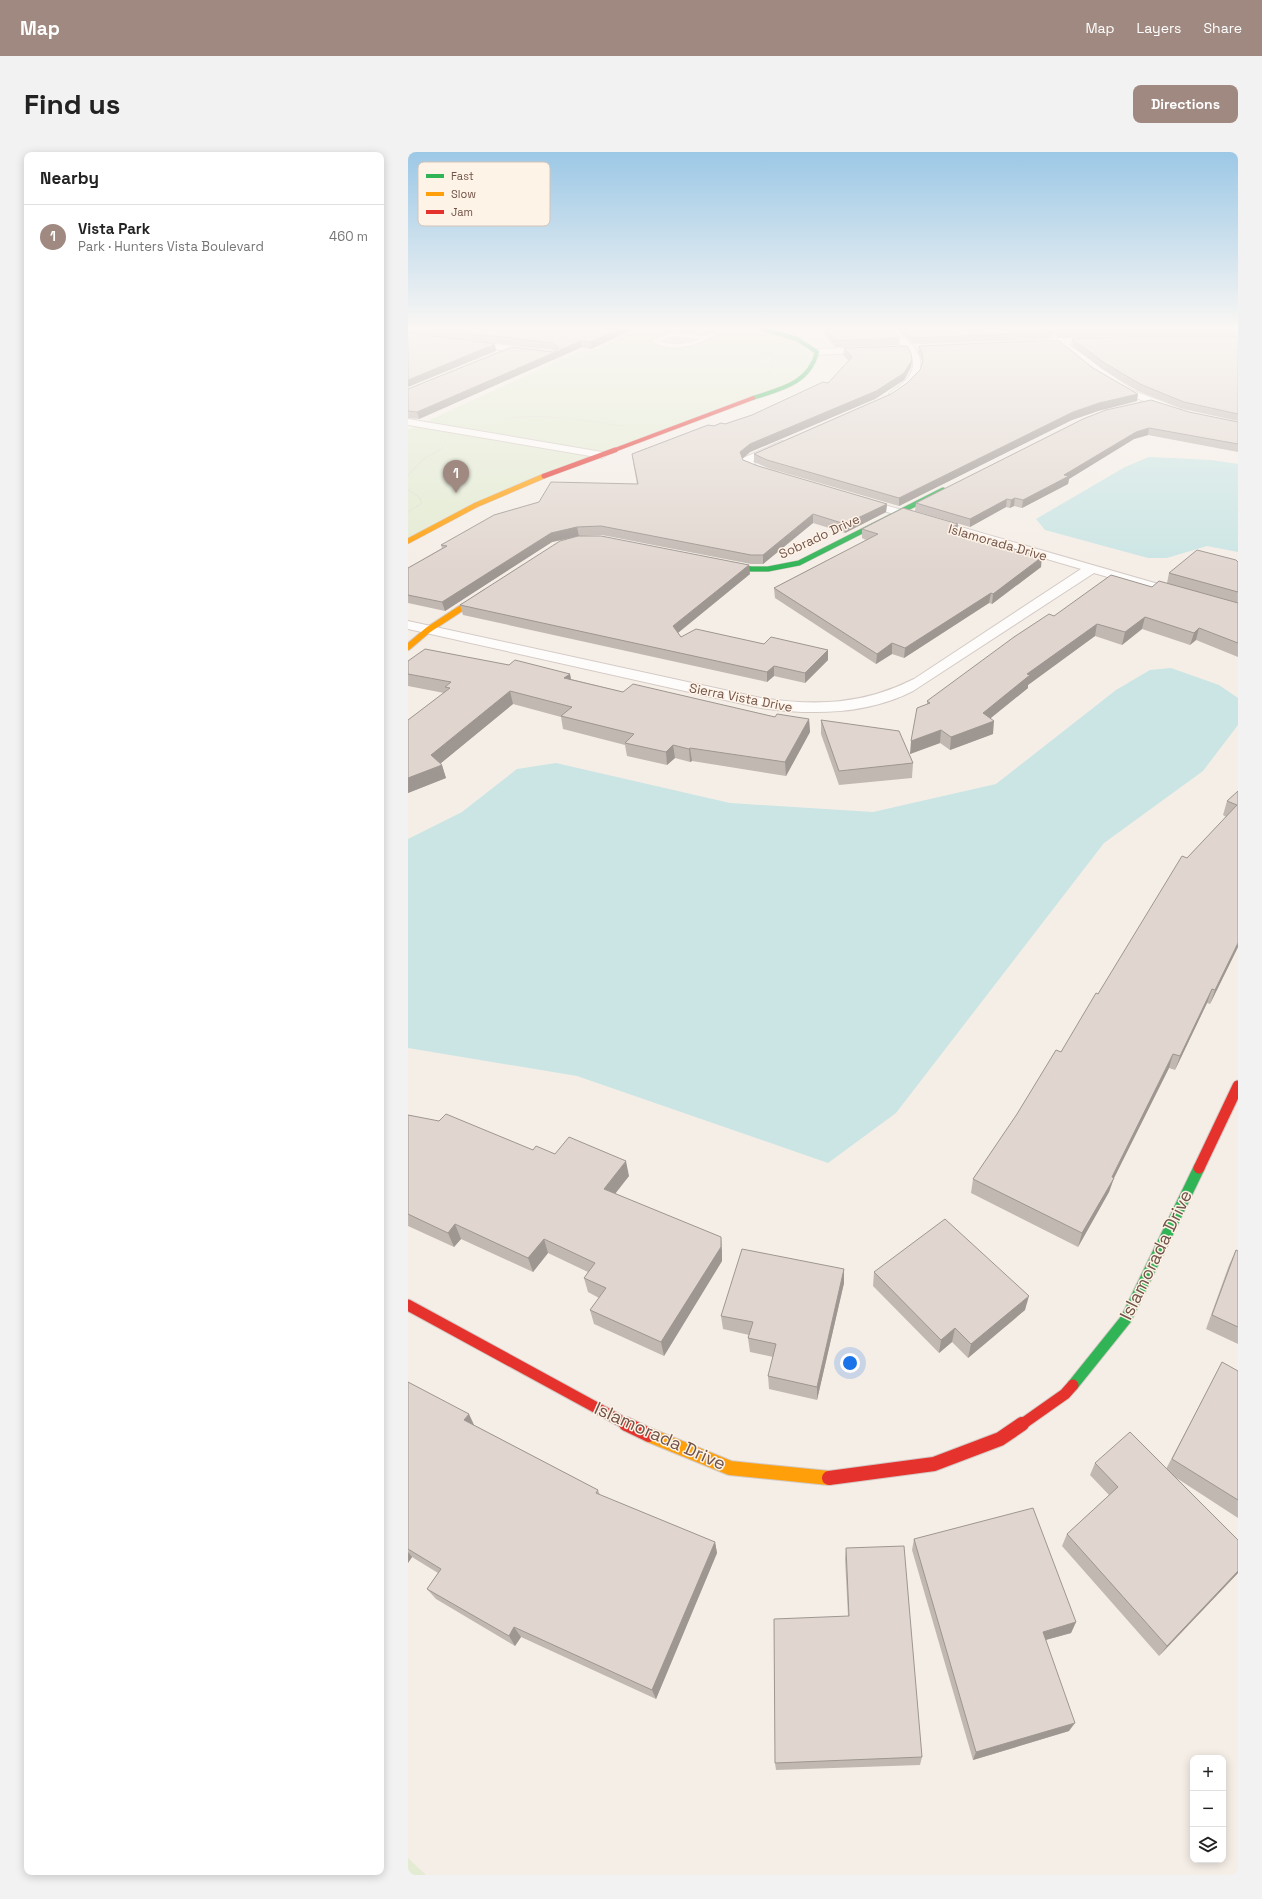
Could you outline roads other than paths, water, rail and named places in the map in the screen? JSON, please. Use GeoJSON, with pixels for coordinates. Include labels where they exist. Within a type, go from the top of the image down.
{"type":"FeatureCollection","features":[{"type":"Feature","properties":{"kind":"street"},"geometry":{"type":"LineString","coordinates":[[408,541],[476,505],[530,481],[723,409]]}},
{"type":"Feature","properties":{"kind":"street"},"geometry":{"type":"LineString","coordinates":[[1175,409],[1186,413]]}},
{"type":"Feature","properties":{"kind":"street"},"geometry":{"type":"LineString","coordinates":[[408,422],[602,455]]}},
{"type":"Feature","properties":{"kind":"street"},"geometry":{"type":"LineString","coordinates":[[786,478],[752,468],[748,465],[747,460],[790,441]]}},
{"type":"Feature","properties":{"kind":"street","name":"Sobrado Drive"},"geometry":{"type":"LineString","coordinates":[[714,562],[757,570],[768,571],[781,569],[799,562],[949,487]]}},
{"type":"Feature","properties":{"kind":"street","name":"Islamorada Drive"},"geometry":{"type":"LineString","coordinates":[[846,496],[1238,612]]}},
{"type":"Feature","properties":{"kind":"street","name":"Sierra Vista Drive"},"geometry":{"type":"LineString","coordinates":[[408,625],[761,703],[791,708],[821,708],[857,705],[889,696],[919,682],[1090,569]]}},
{"type":"Feature","properties":{"kind":"street"},"geometry":{"type":"LineString","coordinates":[[408,647],[428,630],[496,584]]}},
{"type":"Feature","properties":{"kind":"street","name":"Islamorada Drive"},"geometry":{"type":"LineString","coordinates":[[408,1305],[636,1429],[730,1468],[829,1478],[934,1464],[1000,1439],[1065,1394],[1117,1331],[1126,1319],[1238,1086]]}},
{"type":"Feature","properties":{"kind":"water"},"geometry":{"type":"Polygon","coordinates":[[[1149,457],[1211,460],[1238,464],[1238,552],[1207,546],[1167,558],[1148,558],[1045,530],[1036,519],[1125,467],[1149,457]]]}},
{"type":"Feature","properties":{"kind":"water"},"geometry":{"type":"Polygon","coordinates":[[[1171,668],[1219,685],[1238,698],[1238,725],[1203,771],[1104,843],[896,1113],[828,1163],[577,1076],[408,1048],[408,839],[462,812],[517,769],[556,763],[730,803],[873,812],[996,784],[1116,690],[1150,670],[1171,668]]]}},
{"type":"Feature","properties":{"kind":"place","name":"Vista Park"},"geometry":{"type":"Point","coordinates":[456,493]}}]}
